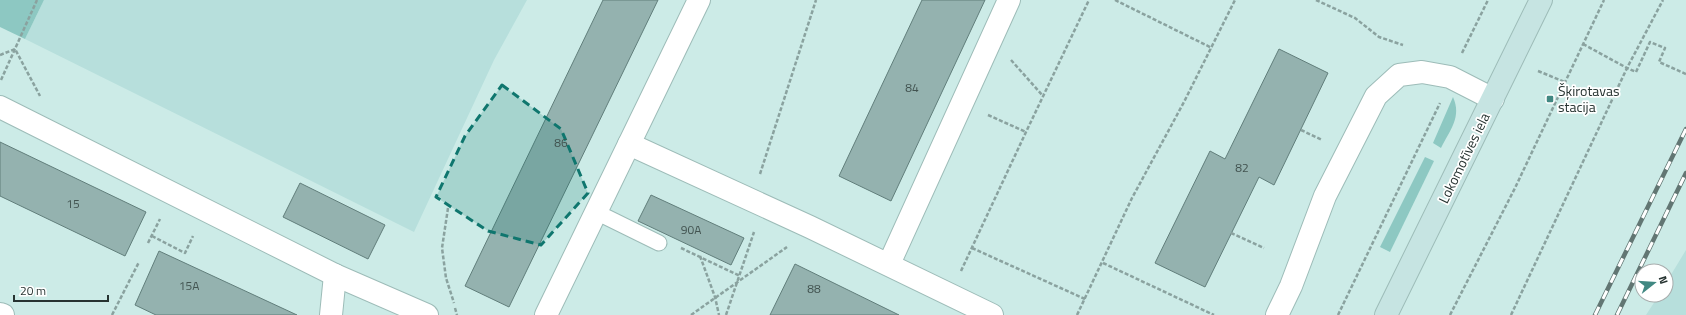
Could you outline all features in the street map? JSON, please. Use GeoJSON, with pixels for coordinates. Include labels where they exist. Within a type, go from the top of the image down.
{"type":"FeatureCollection","features":[{"type":"Feature","properties":{"kind":"street"},"geometry":{"type":"LineString","coordinates":[[546,315],[698,0]]}},
{"type":"Feature","properties":{"kind":"street"},"geometry":{"type":"LineString","coordinates":[[889,264],[1009,0]]}},
{"type":"Feature","properties":{"kind":"street","name":"Lokomotīves iela"},"geometry":{"type":"LineString","coordinates":[[1386,315],[1541,0]]}},
{"type":"Feature","properties":{"kind":"street"},"geometry":{"type":"LineString","coordinates":[[1277,315],[1291,286],[1324,196],[1376,96],[1398,75],[1422,72],[1450,77],[1493,99]]}},
{"type":"Feature","properties":{"kind":"street"},"geometry":{"type":"LineString","coordinates":[[0,107],[335,275],[427,315]]}},
{"type":"Feature","properties":{"kind":"street"},"geometry":{"type":"LineString","coordinates":[[629,144],[889,264],[992,315]]}},
{"type":"Feature","properties":{"kind":"street"},"geometry":{"type":"LineString","coordinates":[[332,315],[335,275]]}},
{"type":"Feature","properties":{"kind":"lane"},"geometry":{"type":"LineString","coordinates":[[596,212],[660,243]]}},
{"type":"Feature","properties":{"kind":"path"},"geometry":{"type":"LineString","coordinates":[[0,82],[37,0]]}},
{"type":"Feature","properties":{"kind":"path"},"geometry":{"type":"LineString","coordinates":[[726,315],[740,276],[757,203],[816,0]]}},
{"type":"Feature","properties":{"kind":"path"},"geometry":{"type":"LineString","coordinates":[[950,294],[1089,0]]}},
{"type":"Feature","properties":{"kind":"path"},"geometry":{"type":"LineString","coordinates":[[1115,0],[1212,48]]}},
{"type":"Feature","properties":{"kind":"path"},"geometry":{"type":"LineString","coordinates":[[1077,315],[1132,198],[1212,48],[1235,0]]}},
{"type":"Feature","properties":{"kind":"path"},"geometry":{"type":"LineString","coordinates":[[1316,0],[1356,18],[1379,37],[1406,46]]}},
{"type":"Feature","properties":{"kind":"path"},"geometry":{"type":"LineString","coordinates":[[1338,315],[1446,90],[1450,77],[1488,0]]}},
{"type":"Feature","properties":{"kind":"path"},"geometry":{"type":"LineString","coordinates":[[1450,315],[1515,188],[1604,0]]}},
{"type":"Feature","properties":{"kind":"path"},"geometry":{"type":"LineString","coordinates":[[1511,315],[1627,68],[1663,0]]}},
{"type":"Feature","properties":{"kind":"path"},"geometry":{"type":"LineString","coordinates":[[992,38],[1043,96]]}},
{"type":"Feature","properties":{"kind":"path"},"geometry":{"type":"LineString","coordinates":[[1583,44],[1636,72],[1650,42],[1665,48],[1658,62],[1686,74]]}},
{"type":"Feature","properties":{"kind":"path"},"geometry":{"type":"LineString","coordinates":[[0,55],[15,49]]}},
{"type":"Feature","properties":{"kind":"path"},"geometry":{"type":"LineString","coordinates":[[962,104],[1026,132]]}},
{"type":"Feature","properties":{"kind":"path"},"geometry":{"type":"LineString","coordinates":[[1301,130],[1327,142]]}},
{"type":"Feature","properties":{"kind":"path"},"geometry":{"type":"LineString","coordinates":[[448,208],[442,248],[446,278],[458,315]]}},
{"type":"Feature","properties":{"kind":"path"},"geometry":{"type":"LineString","coordinates":[[152,236],[185,253],[206,210]]}},
{"type":"Feature","properties":{"kind":"path"},"geometry":{"type":"LineString","coordinates":[[691,315],[802,236],[810,227]]}},
{"type":"Feature","properties":{"kind":"path"},"geometry":{"type":"LineString","coordinates":[[1231,233],[1264,248]]}},
{"type":"Feature","properties":{"kind":"path"},"geometry":{"type":"LineString","coordinates":[[660,243],[685,248],[740,276]]}},
{"type":"Feature","properties":{"kind":"path"},"geometry":{"type":"LineString","coordinates":[[972,248],[1085,299]]}},
{"type":"Feature","properties":{"kind":"path"},"geometry":{"type":"LineString","coordinates":[[700,256],[715,298],[719,315]]}},
{"type":"Feature","properties":{"kind":"path"},"geometry":{"type":"LineString","coordinates":[[112,315],[138,262]]}},
{"type":"Feature","properties":{"kind":"path"},"geometry":{"type":"LineString","coordinates":[[1103,262],[1214,315]]}},
{"type":"Feature","properties":{"kind":"highlighted area"},"geometry":{"type":"Polygon","coordinates":[[[502,85],[561,129],[588,193],[541,245],[488,231],[436,197],[465,136],[502,85]]]}},
{"type":"Feature","properties":{"kind":"shaded area"},"geometry":{"type":"Polygon","coordinates":[[[0,0],[44,0],[25,39],[0,27],[0,0]]]}},
{"type":"Feature","properties":{"kind":"shaded area"},"geometry":{"type":"Polygon","coordinates":[[[44,0],[527,0],[494,60],[414,232],[25,39],[44,0]]]}},
{"type":"Feature","properties":{"kind":"shaded area"},"geometry":{"type":"Polygon","coordinates":[[[1453,97],[1456,117],[1441,148],[1433,143],[1453,97]]]}},
{"type":"Feature","properties":{"kind":"shaded area"},"geometry":{"type":"Polygon","coordinates":[[[1425,157],[1434,161],[1390,252],[1380,247],[1425,157]]]}},
{"type":"Feature","properties":{"kind":"shaded area"},"geometry":{"type":"Polygon","coordinates":[[[1686,250],[1686,315],[1646,315],[1654,303],[1674,303],[1674,270],[1686,250]]]}},
{"type":"Feature","properties":{"kind":"building"},"geometry":{"type":"Polygon","coordinates":[[[603,0],[658,0],[509,307],[465,286],[603,0]]]}},
{"type":"Feature","properties":{"kind":"building"},"geometry":{"type":"Polygon","coordinates":[[[922,0],[985,0],[891,201],[839,176],[922,0]]]}},
{"type":"Feature","properties":{"kind":"building"},"geometry":{"type":"Polygon","coordinates":[[[1279,49],[1328,73],[1274,185],[1259,177],[1205,287],[1155,263],[1210,151],[1225,159],[1279,49]]]}},
{"type":"Feature","properties":{"kind":"building"},"geometry":{"type":"Polygon","coordinates":[[[0,142],[146,212],[125,256],[0,196],[0,142]]]}},
{"type":"Feature","properties":{"kind":"building"},"geometry":{"type":"Polygon","coordinates":[[[300,183],[385,225],[368,259],[283,217],[300,183]]]}},
{"type":"Feature","properties":{"kind":"building"},"geometry":{"type":"Polygon","coordinates":[[[651,195],[744,238],[731,265],[638,221],[651,195]]]}},
{"type":"Feature","properties":{"kind":"building"},"geometry":{"type":"Polygon","coordinates":[[[159,251],[297,315],[156,315],[135,305],[159,251]]]}},
{"type":"Feature","properties":{"kind":"building"},"geometry":{"type":"Polygon","coordinates":[[[795,264],[899,315],[770,315],[795,264]]]}},
{"type":"Feature","properties":{"kind":"railway"},"geometry":{"type":"LineString","coordinates":[[1595,315],[1686,129]]}},
{"type":"Feature","properties":{"kind":"railway"},"geometry":{"type":"LineString","coordinates":[[1617,315],[1686,173]]}},
{"type":"Feature","properties":{"kind":"place","name":"Šķirotavas stacija"},"geometry":{"type":"Point","coordinates":[1550,99]}}]}
